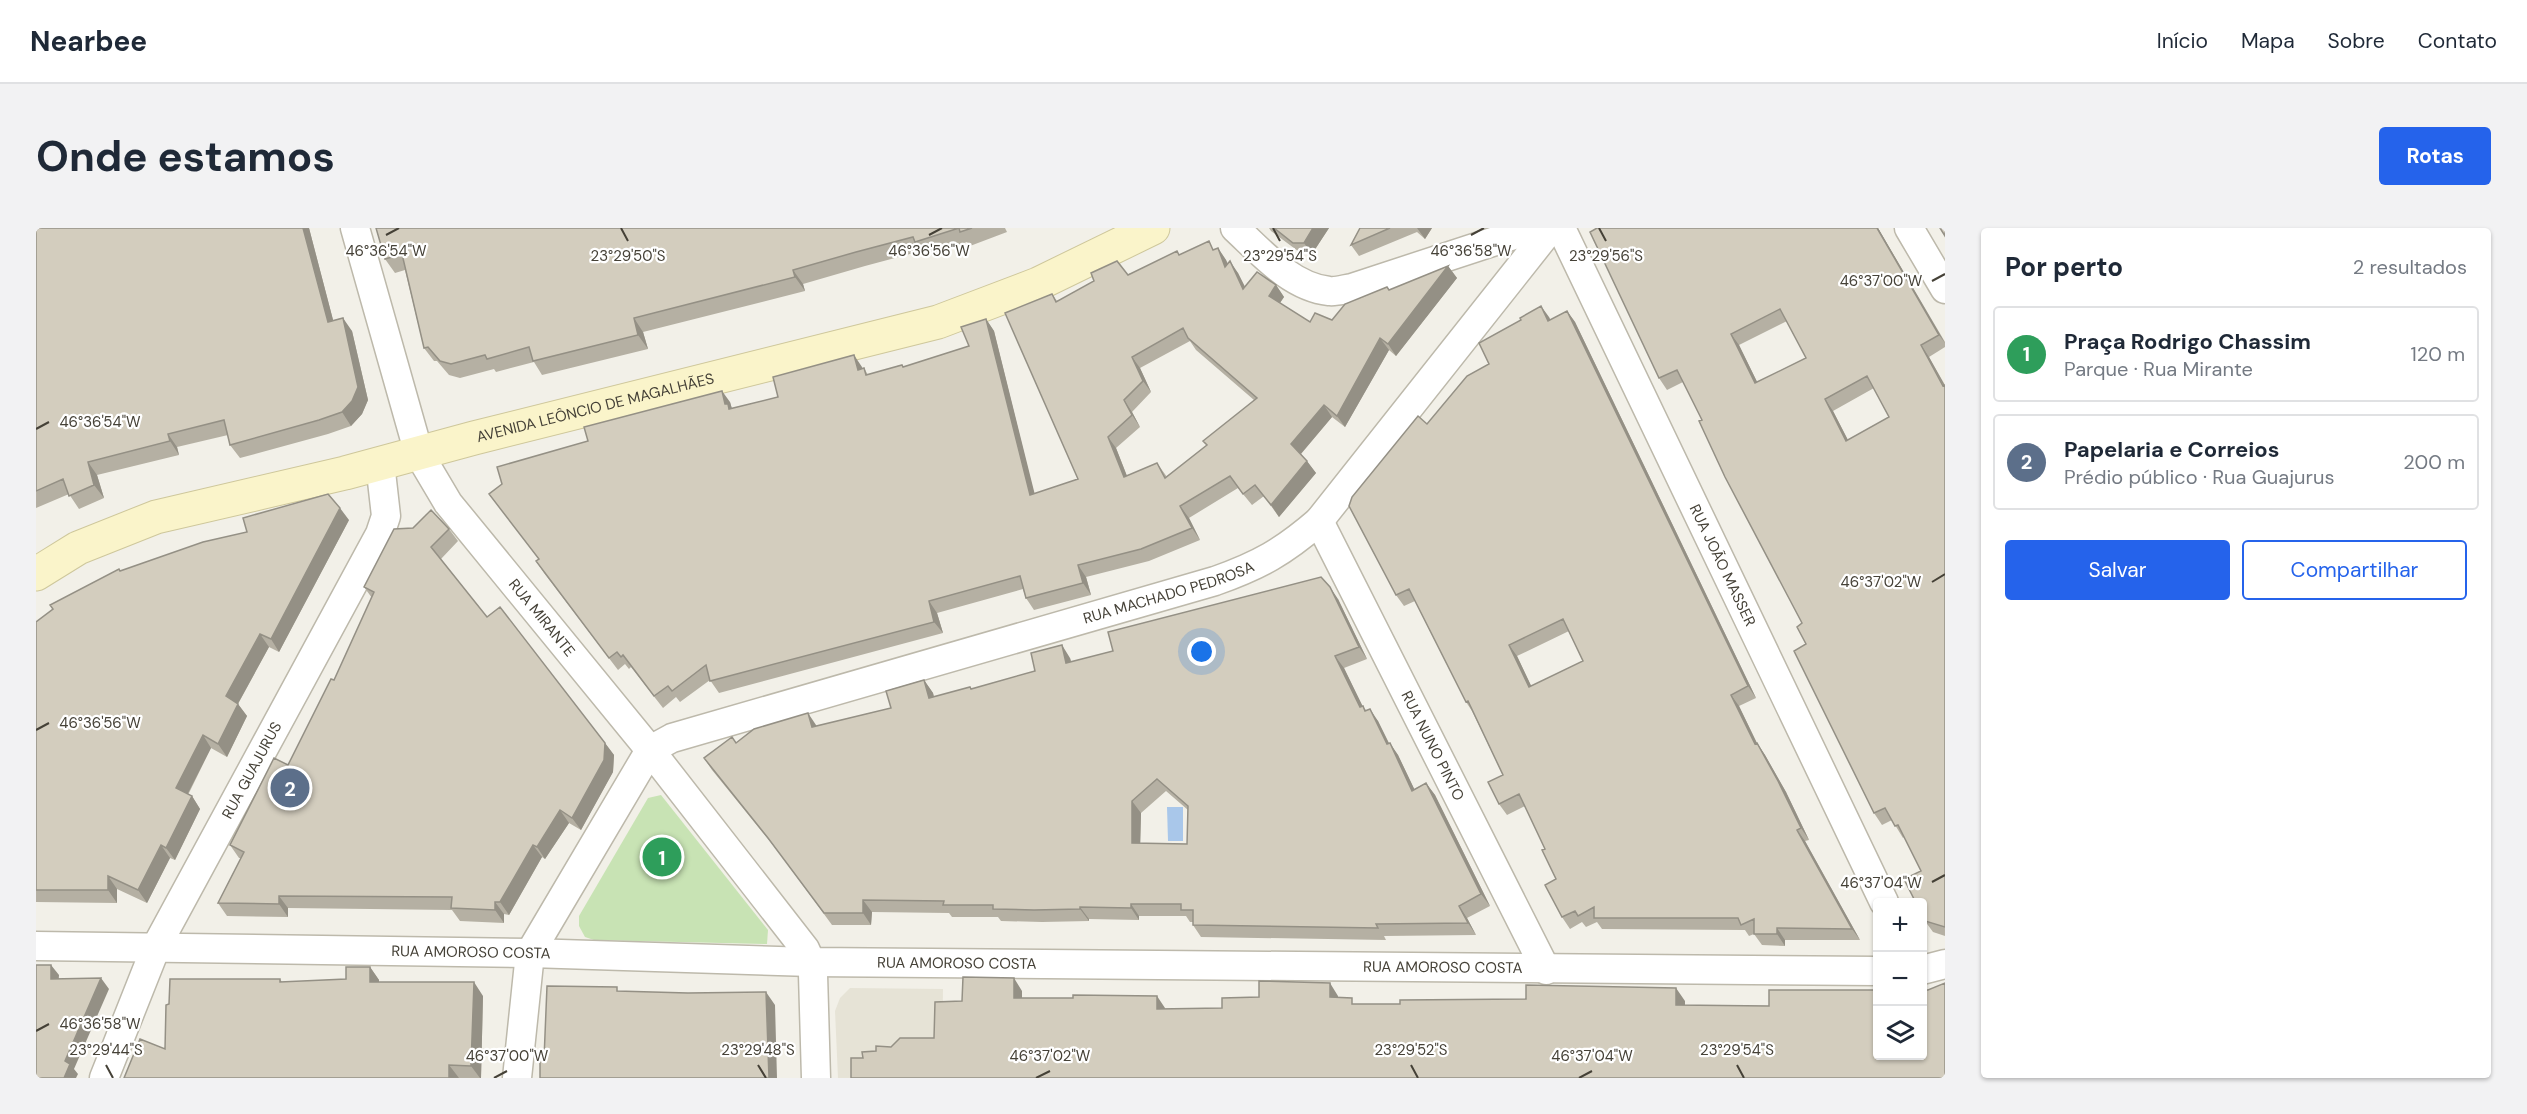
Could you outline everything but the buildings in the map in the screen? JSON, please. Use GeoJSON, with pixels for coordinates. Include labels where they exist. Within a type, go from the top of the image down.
{"type":"FeatureCollection","features":[{"type":"Feature","properties":{"kind":"main road","name":"AVENIDA LEÔNCIO DE MAGALHÃES"},"geometry":{"type":"LineString","coordinates":[[36,574],[78,548],[156,517],[345,473],[474,438],[938,322],[1038,284],[1153,228]]}},
{"type":"Feature","properties":{"kind":"street","name":"RUA MIRANTE"},"geometry":{"type":"LineString","coordinates":[[355,228],[419,454],[448,503],[650,750],[794,933],[811,962]]}},
{"type":"Feature","properties":{"kind":"street"},"geometry":{"type":"LineString","coordinates":[[1235,228],[1278,268],[1306,284],[1329,291],[1352,288],[1535,228]]}},
{"type":"Feature","properties":{"kind":"street","name":"RUA MACHADO PEDROSA"},"geometry":{"type":"LineString","coordinates":[[650,750],[672,738],[1215,581],[1255,567],[1293,544],[1319,521],[1551,228]]}},
{"type":"Feature","properties":{"kind":"street","name":"RUA JOÃO MASSER"},"geometry":{"type":"LineString","coordinates":[[1561,228],[1882,898]]}},
{"type":"Feature","properties":{"kind":"street"},"geometry":{"type":"LineString","coordinates":[[1909,228],[1945,289]]}},
{"type":"Feature","properties":{"kind":"street","name":"RUA GUAJURUS"},"geometry":{"type":"LineString","coordinates":[[104,1078],[156,947],[380,534],[386,516],[380,463]]}},
{"type":"Feature","properties":{"kind":"street","name":"RUA NUNO PINTO"},"geometry":{"type":"LineString","coordinates":[[1319,521],[1546,970]]}},
{"type":"Feature","properties":{"kind":"street"},"geometry":{"type":"LineString","coordinates":[[517,1078],[530,953],[650,750]]}},
{"type":"Feature","properties":{"kind":"street","name":"RUA AMOROSO COSTA"},"geometry":{"type":"LineString","coordinates":[[36,946],[530,953],[811,962],[1873,971]]}},
{"type":"Feature","properties":{"kind":"street"},"geometry":{"type":"LineString","coordinates":[[811,962],[816,1078]]}},
{"type":"Feature","properties":{"kind":"street"},"geometry":{"type":"LineString","coordinates":[[1927,969],[1945,964]]}},
{"type":"Feature","properties":{"kind":"shaded area"},"geometry":{"type":"Polygon","coordinates":[[[850,988],[943,989],[942,1078],[838,1078],[835,1011],[840,998],[850,988]]]}},
{"type":"Feature","properties":{"kind":"green space"},"geometry":{"type":"Polygon","coordinates":[[[661,795],[768,930],[767,944],[594,940],[585,937],[579,926],[579,916],[648,798],[661,795]]]}},
{"type":"Feature","properties":{"kind":"water"},"geometry":{"type":"Polygon","coordinates":[[[1167,807],[1183,807],[1183,841],[1168,841],[1167,807]]]}},
{"type":"Feature","properties":{"kind":"place","name":"Papelaria e Correios"},"geometry":{"type":"Point","coordinates":[290,788]}},
{"type":"Feature","properties":{"kind":"place","name":"Praça Rodrigo Chassim"},"geometry":{"type":"Point","coordinates":[662,857]}}]}
